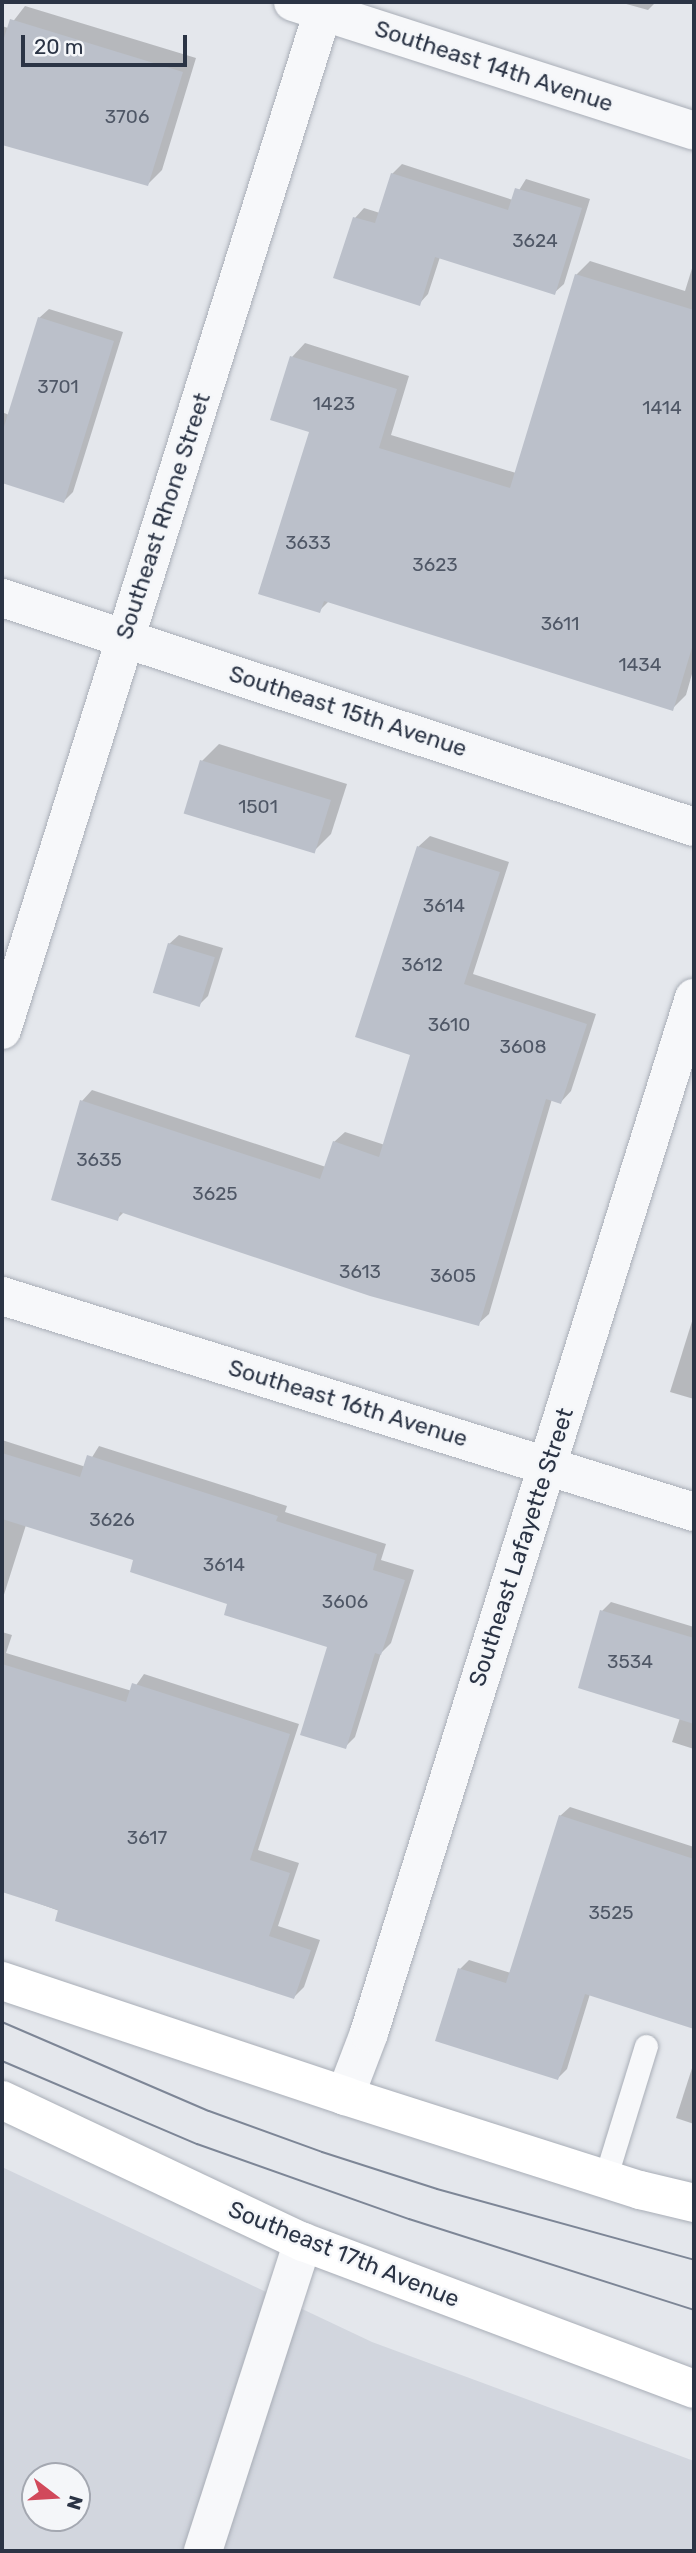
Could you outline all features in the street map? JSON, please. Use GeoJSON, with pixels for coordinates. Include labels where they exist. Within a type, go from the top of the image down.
{"type":"FeatureCollection","features":[{"type":"Feature","properties":{"kind":"street","name":"Southeast 14th Avenue"},"geometry":{"type":"LineString","coordinates":[[314,5],[694,131]]}},
{"type":"Feature","properties":{"kind":"street","name":"Southeast Rhone Street"},"geometry":{"type":"LineString","coordinates":[[2,1030],[124,637],[314,5]]}},
{"type":"Feature","properties":{"kind":"street","name":"Southeast 15th Avenue"},"geometry":{"type":"LineString","coordinates":[[2,598],[694,827]]}},
{"type":"Feature","properties":{"kind":"street","name":"Southeast Lafayette Street"},"geometry":{"type":"LineString","coordinates":[[345,2096],[369,2033],[694,998]]}},
{"type":"Feature","properties":{"kind":"street","name":"Southeast 16th Avenue"},"geometry":{"type":"LineString","coordinates":[[2,1296],[694,1511]]}},
{"type":"Feature","properties":{"kind":"street"},"geometry":{"type":"LineString","coordinates":[[2,1982],[345,2096],[605,2179],[694,2203]]}},
{"type":"Feature","properties":{"kind":"street","name":"Southeast 17th Avenue"},"geometry":{"type":"LineString","coordinates":[[2,2100],[303,2242],[694,2389]]}},
{"type":"Feature","properties":{"kind":"street"},"geometry":{"type":"LineString","coordinates":[[203,2551],[303,2242]]}},
{"type":"Feature","properties":{"kind":"lane"},"geometry":{"type":"LineString","coordinates":[[605,2179],[646,2046]]}},
{"type":"Feature","properties":{"kind":"shaded area"},"geometry":{"type":"Polygon","coordinates":[[[2,2167],[372,2342],[694,2461],[694,2551],[2,2551],[2,2167]]]}},
{"type":"Feature","properties":{"kind":"building"},"geometry":{"type":"Polygon","coordinates":[[[10,19],[183,72],[148,186],[2,145],[2,44],[10,19]]]}},
{"type":"Feature","properties":{"kind":"building"},"geometry":{"type":"Polygon","coordinates":[[[391,173],[508,210],[515,188],[582,208],[555,295],[435,257],[420,306],[333,278],[353,217],[375,223],[391,173]]]}},
{"type":"Feature","properties":{"kind":"building"},"geometry":{"type":"Polygon","coordinates":[[[575,274],[694,310],[694,641],[673,711],[324,601],[320,613],[258,594],[309,432],[270,420],[290,356],[397,389],[379,448],[510,488],[575,274]]]}},
{"type":"Feature","properties":{"kind":"building"},"geometry":{"type":"Polygon","coordinates":[[[38,317],[114,341],[64,503],[2,483],[2,433],[38,317]]]}},
{"type":"Feature","properties":{"kind":"building"},"geometry":{"type":"Polygon","coordinates":[[[200,760],[331,800],[315,854],[184,814],[200,760]]]}},
{"type":"Feature","properties":{"kind":"building"},"geometry":{"type":"Polygon","coordinates":[[[417,846],[500,872],[464,984],[587,1024],[561,1104],[546,1099],[479,1326],[370,1296],[120,1212],[118,1221],[51,1200],[80,1100],[320,1179],[333,1141],[379,1157],[410,1055],[355,1037],[417,846]]]}},
{"type":"Feature","properties":{"kind":"building"},"geometry":{"type":"Polygon","coordinates":[[[168,943],[215,957],[200,1007],[153,993],[168,943]]]}},
{"type":"Feature","properties":{"kind":"building"},"geometry":{"type":"Polygon","coordinates":[[[2,1453],[80,1477],[87,1455],[278,1516],[276,1521],[377,1554],[373,1570],[405,1580],[381,1655],[375,1653],[346,1749],[300,1735],[327,1647],[224,1615],[227,1604],[130,1572],[133,1560],[2,1519],[2,1453]]]}},
{"type":"Feature","properties":{"kind":"building"},"geometry":{"type":"Polygon","coordinates":[[[600,1610],[694,1638],[694,1724],[578,1688],[600,1610]]]}},
{"type":"Feature","properties":{"kind":"building"},"geometry":{"type":"Polygon","coordinates":[[[2,1664],[126,1702],[132,1683],[290,1734],[250,1860],[290,1873],[269,1936],[311,1950],[294,1999],[55,1921],[58,1910],[2,1892],[2,1664]]]}},
{"type":"Feature","properties":{"kind":"building"},"geometry":{"type":"Polygon","coordinates":[[[559,1815],[694,1859],[694,2029],[585,1994],[558,2080],[435,2041],[458,1968],[506,1983],[559,1815]]]}},
{"type":"Feature","properties":{"kind":"tram line"},"geometry":{"type":"LineString","coordinates":[[2,2022],[209,2111],[322,2152],[437,2189],[694,2260]]}},
{"type":"Feature","properties":{"kind":"tram line"},"geometry":{"type":"LineString","coordinates":[[2,2061],[197,2144],[409,2219],[694,2310]]}}]}
